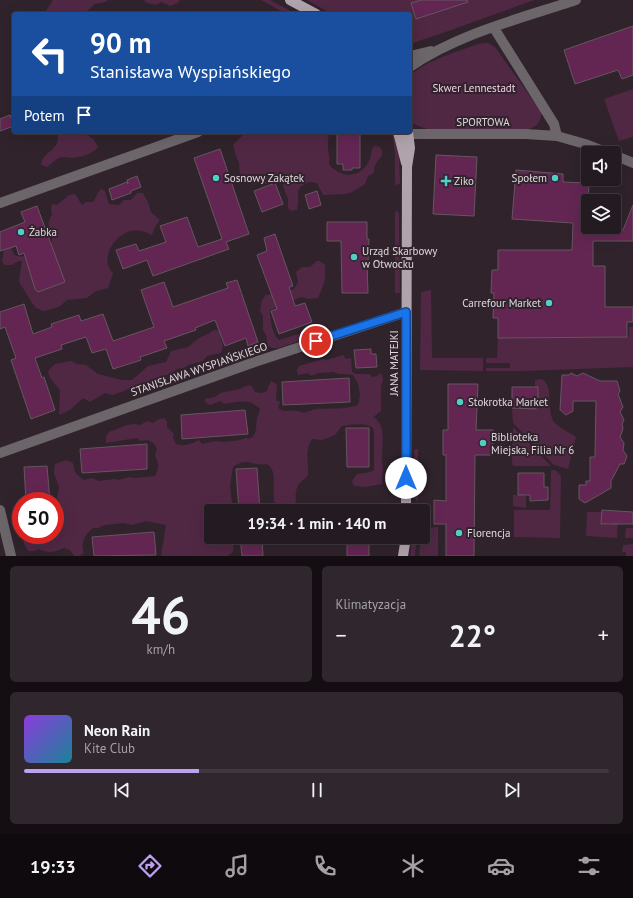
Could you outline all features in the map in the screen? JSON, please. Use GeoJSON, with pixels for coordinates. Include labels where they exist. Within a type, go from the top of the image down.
{"type":"FeatureCollection","features":[{"type":"Feature","properties":{"kind":"main road"},"geometry":{"type":"LineString","coordinates":[[290,0],[312,12]]}},
{"type":"Feature","properties":{"kind":"main road","name":"JANA MATEJKI"},"geometry":{"type":"LineString","coordinates":[[398,134],[407,168]]}},
{"type":"Feature","properties":{"kind":"main road","name":"JANA MATEJKI"},"geometry":{"type":"LineString","coordinates":[[406,504],[407,168],[410,148],[408,134]]}},
{"type":"Feature","properties":{"kind":"main road"},"geometry":{"type":"LineString","coordinates":[[403,556],[405,544]]}},
{"type":"Feature","properties":{"kind":"street"},"geometry":{"type":"LineString","coordinates":[[412,66],[440,49],[479,32],[576,0]]}},
{"type":"Feature","properties":{"kind":"street"},"geometry":{"type":"LineString","coordinates":[[494,28],[554,124],[557,136]]}},
{"type":"Feature","properties":{"kind":"street"},"geometry":{"type":"LineString","coordinates":[[412,56],[440,49]]}},
{"type":"Feature","properties":{"kind":"street","name":"SPORTOWA"},"geometry":{"type":"LineString","coordinates":[[412,133],[526,134],[557,136],[590,146]]}},
{"type":"Feature","properties":{"kind":"street"},"geometry":{"type":"LineString","coordinates":[[0,204],[192,134]]}},
{"type":"Feature","properties":{"kind":"street"},"geometry":{"type":"LineString","coordinates":[[621,158],[633,163]]}},
{"type":"Feature","properties":{"kind":"street","name":"STANISŁAWA WYSPIAŃSKIEGO"},"geometry":{"type":"LineString","coordinates":[[0,453],[249,364],[406,312]]}},
{"type":"Feature","properties":{"kind":"street"},"geometry":{"type":"LineString","coordinates":[[0,510],[10,556]]}},
{"type":"Feature","properties":{"kind":"green space"},"geometry":{"type":"Polygon","coordinates":[[[53,0],[107,0],[106,2],[95,4],[86,12],[45,12],[53,0]]]}},
{"type":"Feature","properties":{"kind":"green space"},"geometry":{"type":"Polygon","coordinates":[[[144,0],[180,0],[178,3],[170,6],[161,2],[157,5],[147,3],[144,0]]]}},
{"type":"Feature","properties":{"kind":"green space"},"geometry":{"type":"Polygon","coordinates":[[[261,0],[270,0],[292,12],[282,12],[261,0]]]}},
{"type":"Feature","properties":{"kind":"green space"},"geometry":{"type":"Polygon","coordinates":[[[307,0],[534,0],[412,43],[412,12],[328,12],[307,0]]]}},
{"type":"Feature","properties":{"kind":"green space","name":"Skwer Lennestadt"},"geometry":{"type":"Polygon","coordinates":[[[488,43],[495,47],[541,112],[541,118],[537,125],[529,129],[428,129],[414,124],[412,122],[412,74],[424,65],[451,53],[478,44],[488,43]]]}},
{"type":"Feature","properties":{"kind":"green space"},"geometry":{"type":"Polygon","coordinates":[[[633,89],[633,137],[619,141],[604,99],[633,89]]]}},
{"type":"Feature","properties":{"kind":"green space"},"geometry":{"type":"Polygon","coordinates":[[[57,134],[84,134],[91,137],[98,147],[93,152],[83,156],[59,158],[47,167],[41,165],[45,156],[55,147],[58,138],[57,134]]]}},
{"type":"Feature","properties":{"kind":"green space"},"geometry":{"type":"Polygon","coordinates":[[[329,134],[329,164],[337,171],[347,174],[361,171],[367,165],[372,149],[375,146],[380,147],[382,156],[374,168],[374,173],[368,176],[365,184],[352,192],[345,194],[323,195],[317,183],[309,182],[300,187],[298,191],[297,210],[291,211],[288,208],[288,199],[283,182],[277,179],[266,184],[249,183],[240,177],[239,163],[233,145],[243,135],[329,134]]]}},
{"type":"Feature","properties":{"kind":"green space"},"geometry":{"type":"Polygon","coordinates":[[[392,134],[395,134],[399,149],[400,184],[395,185],[395,154],[392,134]]]}},
{"type":"Feature","properties":{"kind":"green space"},"geometry":{"type":"Polygon","coordinates":[[[101,189],[105,191],[109,204],[119,205],[124,200],[131,200],[137,193],[143,193],[151,212],[160,220],[152,235],[134,230],[125,233],[114,242],[108,255],[109,267],[113,273],[108,288],[96,291],[87,298],[67,300],[59,307],[44,311],[36,308],[19,281],[22,261],[18,261],[12,265],[5,265],[2,262],[4,247],[10,243],[14,255],[24,257],[33,255],[51,247],[52,237],[48,223],[52,215],[52,204],[57,205],[69,195],[75,194],[82,205],[86,202],[93,202],[101,189]]]}},
{"type":"Feature","properties":{"kind":"green space"},"geometry":{"type":"Polygon","coordinates":[[[397,211],[399,213],[400,293],[395,293],[395,212],[397,211]]]}},
{"type":"Feature","properties":{"kind":"green space"},"geometry":{"type":"Polygon","coordinates":[[[317,261],[320,261],[325,265],[324,282],[318,298],[308,299],[302,297],[281,304],[270,310],[273,330],[279,340],[303,333],[309,335],[308,338],[278,348],[268,346],[266,335],[263,330],[263,316],[260,310],[262,300],[266,295],[294,289],[298,282],[296,272],[302,267],[310,267],[317,261]]]}},
{"type":"Feature","properties":{"kind":"green space"},"geometry":{"type":"Polygon","coordinates":[[[431,290],[432,358],[483,358],[483,371],[420,370],[421,292],[431,290]]]}},
{"type":"Feature","properties":{"kind":"green space"},"geometry":{"type":"Polygon","coordinates":[[[629,327],[633,327],[633,367],[486,371],[486,368],[510,368],[510,363],[486,363],[486,358],[497,358],[498,338],[627,337],[629,336],[629,327]]]}},
{"type":"Feature","properties":{"kind":"green space"},"geometry":{"type":"Polygon","coordinates":[[[214,330],[224,332],[220,336],[223,346],[221,353],[207,356],[203,361],[177,369],[171,374],[153,379],[144,385],[113,395],[105,393],[90,402],[83,398],[70,410],[59,415],[60,390],[50,378],[48,371],[55,364],[71,361],[77,364],[86,365],[98,374],[122,380],[132,380],[148,366],[166,362],[171,351],[188,347],[199,338],[214,330]]]}},
{"type":"Feature","properties":{"kind":"green space"},"geometry":{"type":"Polygon","coordinates":[[[343,355],[346,359],[351,358],[352,372],[356,374],[369,374],[372,377],[381,373],[383,379],[381,387],[381,411],[373,417],[381,426],[383,438],[382,484],[365,487],[354,486],[352,481],[357,474],[371,472],[374,470],[373,428],[362,424],[342,426],[335,435],[322,440],[312,439],[307,452],[308,475],[297,487],[296,504],[275,504],[273,473],[267,464],[262,465],[243,462],[233,467],[230,486],[232,504],[204,504],[204,544],[234,544],[233,552],[227,556],[161,556],[166,525],[146,521],[133,525],[123,523],[93,528],[84,539],[84,553],[80,556],[74,556],[70,550],[64,548],[52,552],[45,552],[39,549],[28,551],[25,544],[64,544],[64,492],[58,492],[59,487],[54,473],[55,464],[66,460],[73,463],[76,473],[84,480],[92,478],[99,481],[119,480],[129,477],[135,478],[155,476],[158,466],[155,456],[157,448],[154,444],[148,440],[140,441],[137,438],[106,443],[106,436],[109,432],[127,425],[140,425],[147,421],[153,423],[164,418],[167,422],[167,427],[174,434],[173,437],[176,444],[179,445],[188,445],[199,440],[202,444],[215,441],[224,442],[246,438],[250,439],[256,431],[257,418],[260,409],[248,402],[225,404],[220,401],[210,405],[205,402],[205,399],[215,397],[220,393],[251,385],[255,392],[262,393],[267,391],[271,381],[277,384],[276,400],[280,402],[278,408],[284,411],[297,411],[303,413],[316,409],[342,408],[358,405],[360,395],[358,384],[353,375],[333,372],[318,373],[311,376],[308,373],[298,375],[297,370],[299,366],[323,359],[327,360],[343,355]]]}},
{"type":"Feature","properties":{"kind":"green space"},"geometry":{"type":"Polygon","coordinates":[[[542,379],[546,382],[548,387],[552,418],[562,429],[576,437],[568,469],[554,465],[513,423],[512,408],[536,409],[536,402],[538,402],[538,387],[535,387],[535,380],[542,379]]]}},
{"type":"Feature","properties":{"kind":"green space"},"geometry":{"type":"Polygon","coordinates":[[[513,427],[551,466],[514,466],[512,464],[513,427]]]}},
{"type":"Feature","properties":{"kind":"green space"},"geometry":{"type":"Polygon","coordinates":[[[418,449],[418,502],[415,498],[414,451],[418,449]]]}},
{"type":"Feature","properties":{"kind":"green space"},"geometry":{"type":"Polygon","coordinates":[[[551,470],[555,470],[561,476],[560,538],[514,537],[514,510],[550,510],[551,470]]]}},
{"type":"Feature","properties":{"kind":"green space"},"geometry":{"type":"Polygon","coordinates":[[[513,495],[526,495],[526,508],[513,506],[513,495]]]}},
{"type":"Feature","properties":{"kind":"green space"},"geometry":{"type":"Polygon","coordinates":[[[587,512],[612,512],[602,513],[601,524],[612,525],[612,519],[618,519],[617,538],[586,536],[587,512]]]}},
{"type":"Feature","properties":{"kind":"green space"},"geometry":{"type":"Polygon","coordinates":[[[438,527],[438,556],[419,556],[420,544],[430,544],[430,528],[438,527]]]}},
{"type":"Feature","properties":{"kind":"green space"},"geometry":{"type":"Polygon","coordinates":[[[626,528],[633,528],[633,538],[625,538],[626,528]]]}},
{"type":"Feature","properties":{"kind":"green space"},"geometry":{"type":"Polygon","coordinates":[[[411,544],[416,544],[415,556],[410,556],[411,544]]]}},
{"type":"Feature","properties":{"kind":"green space"},"geometry":{"type":"Polygon","coordinates":[[[633,544],[633,556],[626,556],[626,552],[622,552],[623,545],[633,544]]]}},
{"type":"Feature","properties":{"kind":"building"},"geometry":{"type":"Polygon","coordinates":[[[421,0],[467,0],[468,2],[416,19],[411,3],[421,0]]]}},
{"type":"Feature","properties":{"kind":"building"},"geometry":{"type":"Polygon","coordinates":[[[633,26],[633,75],[622,79],[618,70],[575,84],[564,50],[633,26]]]}},
{"type":"Feature","properties":{"kind":"building"},"geometry":{"type":"Polygon","coordinates":[[[10,115],[12,127],[0,131],[0,119],[10,115]]]}},
{"type":"Feature","properties":{"kind":"building"},"geometry":{"type":"Polygon","coordinates":[[[337,134],[360,134],[360,168],[343,170],[343,164],[337,164],[337,134]]]}},
{"type":"Feature","properties":{"kind":"building"},"geometry":{"type":"Polygon","coordinates":[[[220,149],[249,234],[226,242],[229,249],[153,276],[147,260],[123,269],[116,250],[136,244],[139,251],[166,242],[160,226],[187,217],[198,247],[222,239],[194,158],[220,149]]]}},
{"type":"Feature","properties":{"kind":"building"},"geometry":{"type":"Polygon","coordinates":[[[436,155],[477,157],[474,216],[433,214],[436,155]]]}},
{"type":"Feature","properties":{"kind":"building"},"geometry":{"type":"Polygon","coordinates":[[[516,170],[563,174],[563,182],[581,183],[581,186],[589,186],[589,194],[581,194],[581,234],[621,234],[621,230],[623,230],[633,205],[633,241],[593,241],[593,266],[605,266],[605,307],[633,307],[633,322],[627,322],[627,337],[498,338],[498,318],[493,318],[494,293],[491,293],[492,270],[498,270],[498,250],[572,250],[573,223],[512,219],[516,170]]]}},
{"type":"Feature","properties":{"kind":"building"},"geometry":{"type":"Polygon","coordinates":[[[137,176],[141,187],[131,191],[131,193],[112,200],[109,189],[127,182],[128,184],[127,180],[137,176]]]}},
{"type":"Feature","properties":{"kind":"building"},"geometry":{"type":"Polygon","coordinates":[[[275,183],[283,204],[262,212],[254,191],[275,183]]]}},
{"type":"Feature","properties":{"kind":"building"},"geometry":{"type":"Polygon","coordinates":[[[317,191],[321,205],[309,209],[305,195],[317,191]]]}},
{"type":"Feature","properties":{"kind":"building"},"geometry":{"type":"Polygon","coordinates":[[[37,206],[65,282],[38,292],[35,289],[24,253],[19,255],[16,246],[0,251],[0,232],[25,222],[21,212],[37,206]]]}},
{"type":"Feature","properties":{"kind":"building","name":"Urząd Skarbowy w Otwocku"},"geometry":{"type":"Polygon","coordinates":[[[327,222],[367,222],[367,239],[369,239],[367,263],[368,293],[342,293],[341,241],[327,241],[327,222]]]}},
{"type":"Feature","properties":{"kind":"building"},"geometry":{"type":"Polygon","coordinates":[[[275,234],[293,286],[289,287],[295,306],[305,303],[312,322],[279,334],[271,311],[277,309],[257,255],[267,251],[264,238],[275,234]]]}},
{"type":"Feature","properties":{"kind":"building"},"geometry":{"type":"Polygon","coordinates":[[[237,280],[258,342],[248,346],[246,338],[225,346],[215,320],[195,328],[196,330],[164,341],[167,348],[140,357],[141,360],[113,369],[106,349],[92,353],[86,337],[61,345],[62,349],[35,358],[42,378],[44,377],[55,410],[31,419],[11,360],[16,358],[5,327],[0,329],[0,312],[24,304],[33,334],[52,327],[51,324],[79,315],[81,321],[103,314],[113,341],[154,327],[141,290],[164,282],[173,307],[228,288],[226,283],[237,280]]]}},
{"type":"Feature","properties":{"kind":"building"},"geometry":{"type":"Polygon","coordinates":[[[371,349],[371,354],[376,354],[377,367],[356,368],[354,350],[371,349]]]}},
{"type":"Feature","properties":{"kind":"building"},"geometry":{"type":"Polygon","coordinates":[[[571,373],[577,376],[583,373],[600,381],[617,381],[620,391],[618,394],[623,407],[620,412],[624,420],[620,437],[624,443],[623,450],[627,456],[624,464],[620,464],[611,481],[611,488],[585,503],[579,499],[579,485],[586,485],[586,481],[590,481],[590,457],[595,457],[596,401],[573,401],[573,411],[566,415],[560,410],[562,375],[569,375],[571,373]]]}},
{"type":"Feature","properties":{"kind":"building"},"geometry":{"type":"Polygon","coordinates":[[[349,378],[350,402],[283,405],[282,382],[349,378]]]}},
{"type":"Feature","properties":{"kind":"building"},"geometry":{"type":"Polygon","coordinates":[[[448,384],[478,384],[476,430],[493,430],[493,455],[475,455],[474,556],[446,556],[446,524],[434,524],[434,500],[446,501],[446,455],[443,455],[443,430],[448,430],[448,384]]]}},
{"type":"Feature","properties":{"kind":"building"},"geometry":{"type":"Polygon","coordinates":[[[512,387],[538,387],[538,402],[536,402],[536,409],[512,408],[512,387]]]}},
{"type":"Feature","properties":{"kind":"building"},"geometry":{"type":"Polygon","coordinates":[[[245,410],[248,434],[182,439],[181,415],[245,410]]]}},
{"type":"Feature","properties":{"kind":"building"},"geometry":{"type":"Polygon","coordinates":[[[346,428],[369,428],[369,467],[347,467],[346,428]]]}},
{"type":"Feature","properties":{"kind":"building"},"geometry":{"type":"Polygon","coordinates":[[[147,444],[147,469],[82,473],[80,449],[147,444]]]}},
{"type":"Feature","properties":{"kind":"building"},"geometry":{"type":"Polygon","coordinates":[[[47,466],[49,492],[25,492],[24,467],[47,466]]]}},
{"type":"Feature","properties":{"kind":"building"},"geometry":{"type":"Polygon","coordinates":[[[257,468],[260,504],[238,504],[236,469],[257,468]]]}},
{"type":"Feature","properties":{"kind":"building"},"geometry":{"type":"Polygon","coordinates":[[[518,473],[544,473],[544,487],[548,487],[548,500],[530,501],[530,495],[518,495],[518,473]]]}},
{"type":"Feature","properties":{"kind":"building"},"geometry":{"type":"Polygon","coordinates":[[[602,510],[633,512],[633,524],[601,524],[602,510]]]}},
{"type":"Feature","properties":{"kind":"building"},"geometry":{"type":"Polygon","coordinates":[[[154,532],[156,555],[94,556],[92,537],[154,532]]]}},
{"type":"Feature","properties":{"kind":"building"},"geometry":{"type":"Polygon","coordinates":[[[241,544],[262,544],[263,556],[242,556],[241,544]]]}},
{"type":"Feature","properties":{"kind":"building"},"geometry":{"type":"Polygon","coordinates":[[[347,544],[369,544],[369,556],[347,556],[347,544]]]}},
{"type":"Feature","properties":{"kind":"place","name":"Sosnowy Zakątek"},"geometry":{"type":"Point","coordinates":[216,178]}},
{"type":"Feature","properties":{"kind":"place","name":"Społem"},"geometry":{"type":"Point","coordinates":[555,178]}},
{"type":"Feature","properties":{"kind":"place","name":"Ziko"},"geometry":{"type":"Point","coordinates":[446,181]}},
{"type":"Feature","properties":{"kind":"place","name":"Żabka"},"geometry":{"type":"Point","coordinates":[21,232]}},
{"type":"Feature","properties":{"kind":"place","name":"Urząd Skarbowy w Otwocku"},"geometry":{"type":"Point","coordinates":[354,257]}},
{"type":"Feature","properties":{"kind":"place","name":"Carrefour Market"},"geometry":{"type":"Point","coordinates":[549,303]}},
{"type":"Feature","properties":{"kind":"place","name":"Stokrotka Market"},"geometry":{"type":"Point","coordinates":[460,402]}},
{"type":"Feature","properties":{"kind":"place","name":"Biblioteka Miejska, Filia Nr 6"},"geometry":{"type":"Point","coordinates":[483,443]}},
{"type":"Feature","properties":{"kind":"place","name":"Florencja"},"geometry":{"type":"Point","coordinates":[459,533]}},
{"type":"Feature","properties":{"kind":"route"},"geometry":{"type":"LineString","coordinates":[[316,341],[406,312],[406,478]]}}]}
